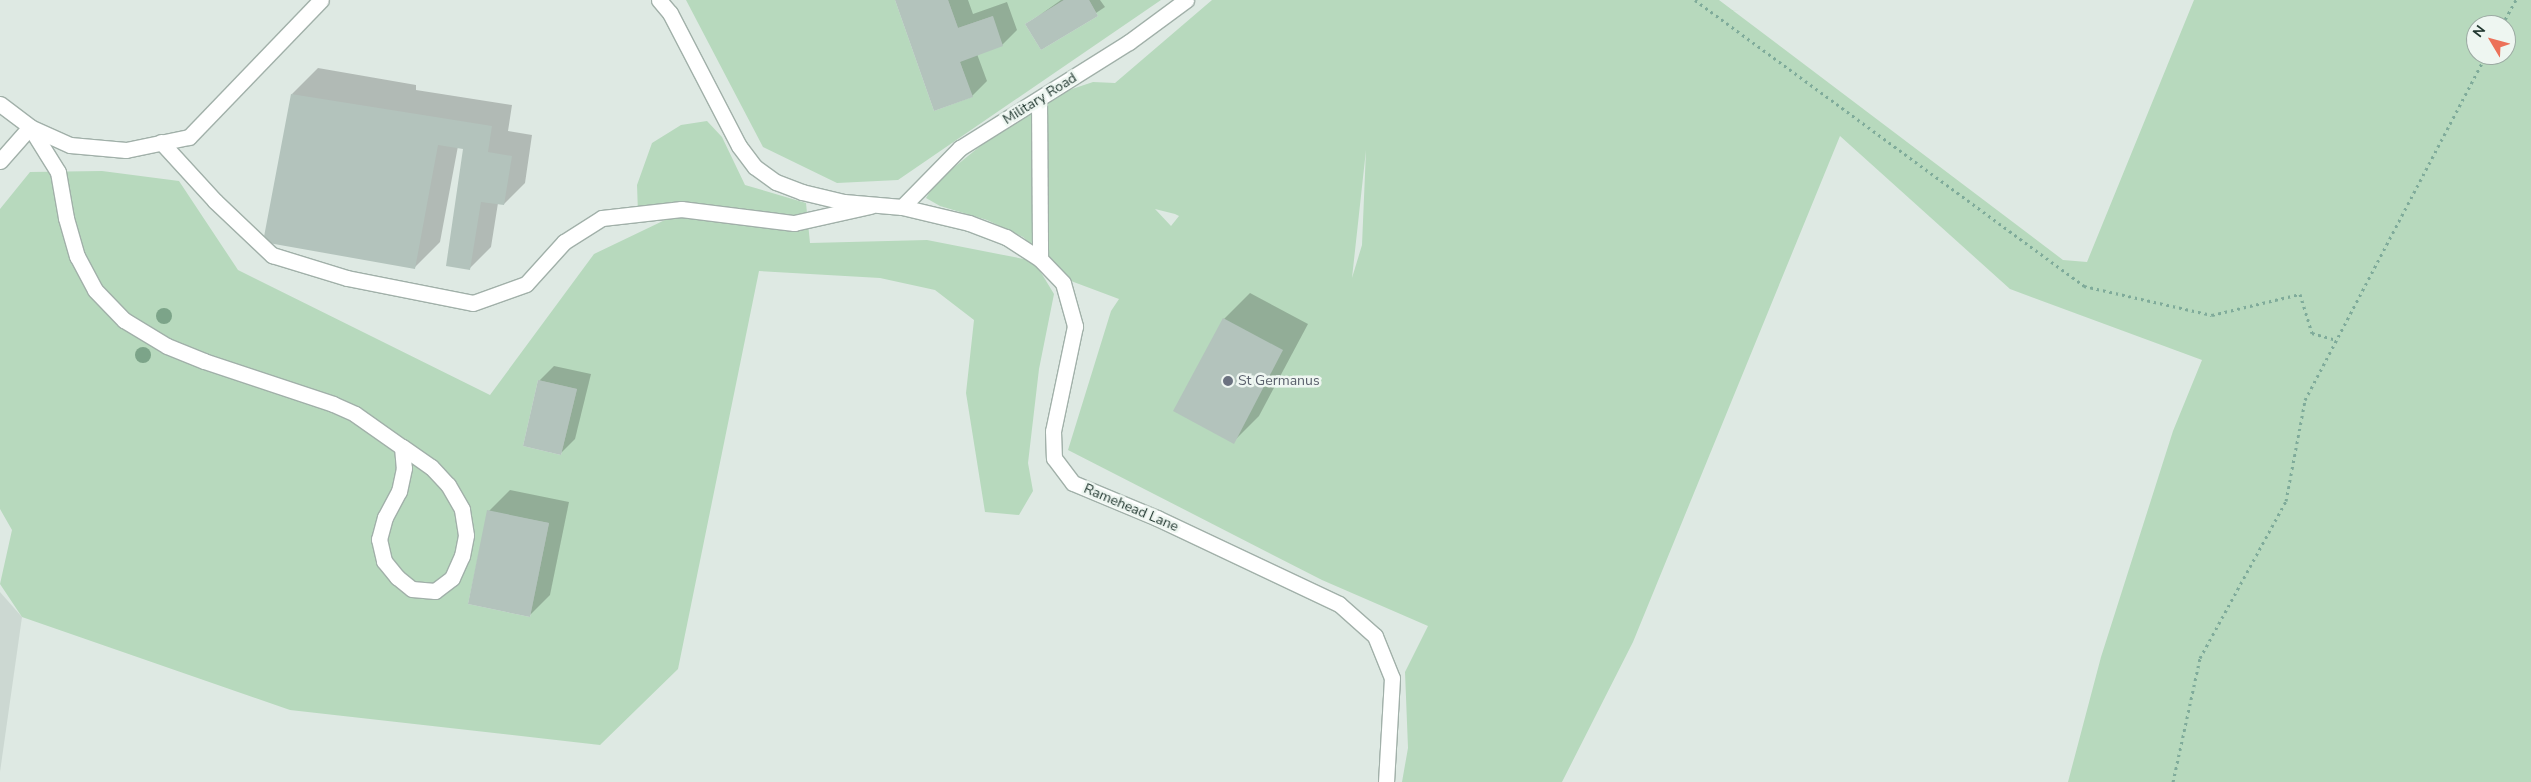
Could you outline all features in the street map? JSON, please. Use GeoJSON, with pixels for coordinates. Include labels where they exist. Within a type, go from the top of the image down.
{"type":"FeatureCollection","features":[{"type":"Feature","properties":{"kind":"street"},"geometry":{"type":"LineString","coordinates":[[0,104],[30,127],[70,144],[126,150],[189,137],[321,0]]}},
{"type":"Feature","properties":{"kind":"street"},"geometry":{"type":"LineString","coordinates":[[659,0],[670,14],[739,146],[755,167],[776,182],[802,192],[874,205]]}},
{"type":"Feature","properties":{"kind":"street","name":"Military Road"},"geometry":{"type":"LineString","coordinates":[[902,207],[960,148],[1129,42],[1186,0]]}},
{"type":"Feature","properties":{"kind":"street"},"geometry":{"type":"LineString","coordinates":[[1039,100],[1040,259]]}},
{"type":"Feature","properties":{"kind":"street"},"geometry":{"type":"LineString","coordinates":[[0,161],[30,127]]}},
{"type":"Feature","properties":{"kind":"street"},"geometry":{"type":"LineString","coordinates":[[30,127],[58,172],[66,218],[77,256],[96,290],[124,320],[167,346],[204,361],[333,404],[355,414],[402,447],[436,473],[448,485],[462,509],[466,535],[462,556],[452,578],[435,591],[412,588],[397,577],[384,561],[379,539],[384,517],[399,491],[404,468],[402,447]]}},
{"type":"Feature","properties":{"kind":"street"},"geometry":{"type":"LineString","coordinates":[[161,142],[215,201],[272,255],[347,278],[473,303],[526,284],[564,242],[602,218],[681,209],[794,223],[874,205]]}},
{"type":"Feature","properties":{"kind":"street","name":"Ramehead Lane"},"geometry":{"type":"LineString","coordinates":[[874,205],[902,207],[969,223],[1006,236],[1040,259],[1063,284],[1075,326],[1053,431],[1054,458],[1073,483],[1157,518],[1339,604],[1375,636],[1392,678],[1386,782]]}},
{"type":"Feature","properties":{"kind":"path"},"geometry":{"type":"LineString","coordinates":[[1695,0],[2084,286],[2212,315],[2300,294],[2312,333],[2336,340]]}},
{"type":"Feature","properties":{"kind":"path"},"geometry":{"type":"LineString","coordinates":[[2508,15],[2516,0]]}},
{"type":"Feature","properties":{"kind":"path"},"geometry":{"type":"LineString","coordinates":[[2173,782],[2200,658],[2286,501],[2305,400],[2481,65]]}},
{"type":"Feature","properties":{"kind":"shaded area"},"geometry":{"type":"Polygon","coordinates":[[[0,592],[22,617],[0,772],[0,592]]]}},
{"type":"Feature","properties":{"kind":"green space"},"geometry":{"type":"Polygon","coordinates":[[[686,0],[895,0],[934,111],[972,97],[960,62],[993,16],[958,28],[948,0],[1064,0],[1025,24],[1041,50],[1098,16],[1089,0],[1161,0],[898,180],[837,183],[763,147],[686,0]]]}},
{"type":"Feature","properties":{"kind":"green space"},"geometry":{"type":"Polygon","coordinates":[[[1212,0],[1719,0],[2063,260],[2087,262],[2194,0],[2531,0],[2531,782],[2068,782],[2101,657],[2173,431],[2202,360],[2010,289],[1840,136],[1633,642],[1562,782],[1402,782],[1408,748],[1405,672],[1428,626],[1322,580],[1068,450],[1111,311],[1119,299],[1071,281],[1023,237],[987,220],[940,206],[926,198],[936,182],[1000,130],[1063,92],[1093,82],[1115,83],[1212,0]],[[1366,150],[1352,278],[1362,245],[1366,150]],[[1155,209],[1171,226],[1179,216],[1175,214],[1155,209]]]}},
{"type":"Feature","properties":{"kind":"green space"},"geometry":{"type":"Polygon","coordinates":[[[707,121],[722,137],[745,185],[806,203],[810,243],[927,240],[1034,261],[1054,294],[1039,369],[1028,463],[1033,491],[1019,515],[985,512],[966,393],[974,320],[935,290],[880,278],[759,271],[678,669],[600,745],[290,710],[22,617],[0,584],[12,530],[0,509],[0,209],[30,172],[102,171],[179,181],[238,270],[490,395],[594,254],[667,219],[638,213],[637,185],[652,143],[681,125],[707,121]],[[538,380],[523,446],[561,455],[577,389],[538,380]],[[488,511],[468,604],[530,617],[549,523],[488,511]]]}},
{"type":"Feature","properties":{"kind":"building"},"geometry":{"type":"Polygon","coordinates":[[[895,0],[948,0],[958,28],[993,16],[1003,46],[960,62],[973,97],[934,111],[895,0]]]}},
{"type":"Feature","properties":{"kind":"building"},"geometry":{"type":"Polygon","coordinates":[[[1064,0],[1089,0],[1098,16],[1041,50],[1025,24],[1064,0]]]}},
{"type":"Feature","properties":{"kind":"building"},"geometry":{"type":"Polygon","coordinates":[[[291,94],[492,126],[488,152],[512,156],[504,205],[481,202],[470,270],[446,266],[463,149],[438,145],[415,269],[263,242],[291,94]]]}},
{"type":"Feature","properties":{"kind":"building","name":"St Germanus"},"geometry":{"type":"Polygon","coordinates":[[[1223,318],[1283,350],[1234,444],[1173,411],[1223,318]]]}},
{"type":"Feature","properties":{"kind":"building"},"geometry":{"type":"Polygon","coordinates":[[[538,380],[577,389],[561,455],[523,446],[538,380]]]}},
{"type":"Feature","properties":{"kind":"building"},"geometry":{"type":"Polygon","coordinates":[[[487,510],[549,523],[530,617],[468,604],[487,510]]]}},
{"type":"Feature","properties":{"kind":"place","name":"St Germanus"},"geometry":{"type":"Point","coordinates":[1228,381]}}]}
